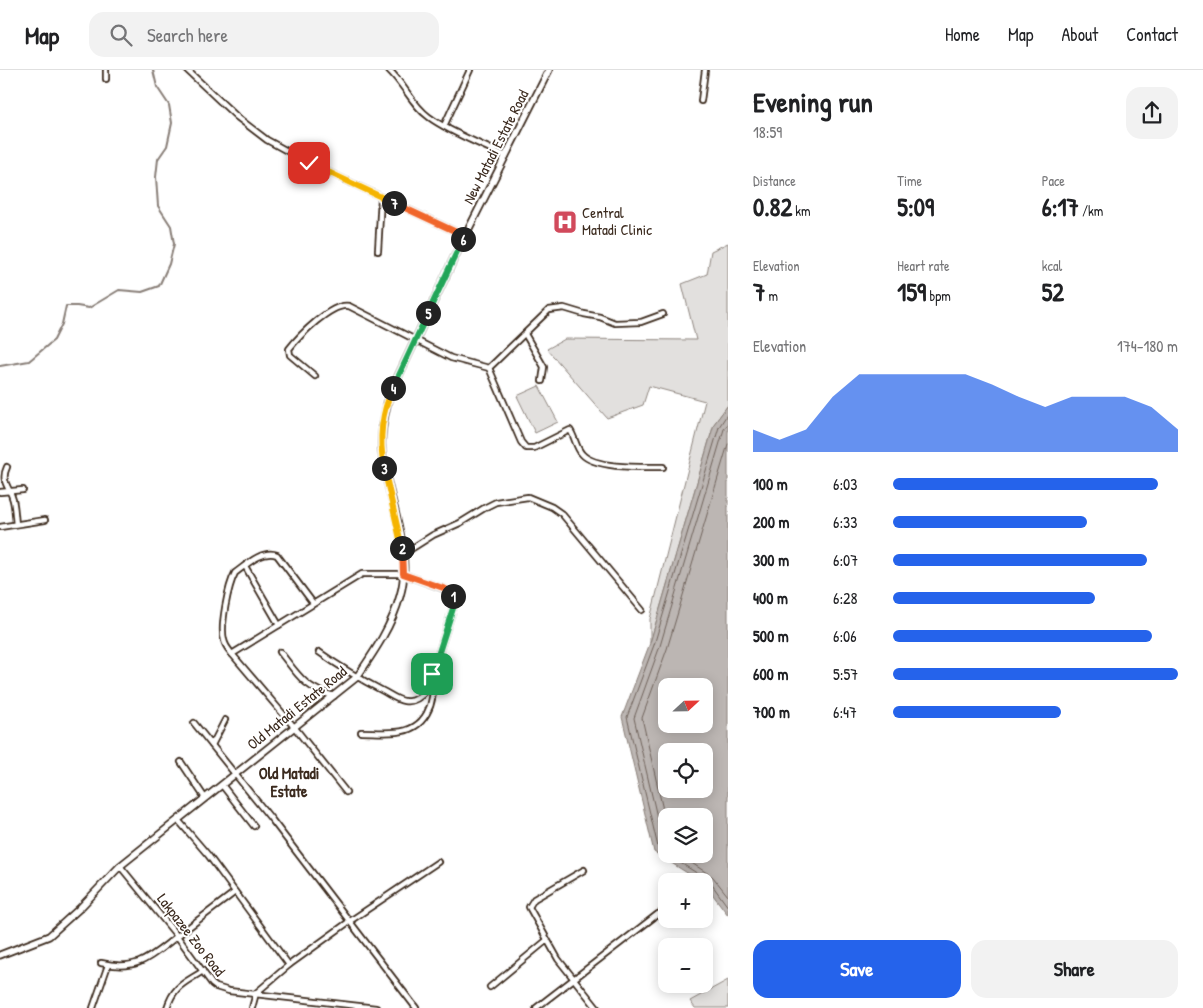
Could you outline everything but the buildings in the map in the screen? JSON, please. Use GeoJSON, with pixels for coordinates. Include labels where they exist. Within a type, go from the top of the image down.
{"type":"FeatureCollection","features":[{"type":"Feature","properties":{"kind":"street"},"geometry":{"type":"LineString","coordinates":[[106,70],[106,79]]}},
{"type":"Feature","properties":{"kind":"street"},"geometry":{"type":"LineString","coordinates":[[187,70],[236,118],[287,152],[465,236]]}},
{"type":"Feature","properties":{"kind":"street"},"geometry":{"type":"LineString","coordinates":[[389,70],[429,117],[506,156]]}},
{"type":"Feature","properties":{"kind":"street"},"geometry":{"type":"LineString","coordinates":[[396,76],[397,70]]}},
{"type":"Feature","properties":{"kind":"street"},"geometry":{"type":"LineString","coordinates":[[444,126],[470,70]]}},
{"type":"Feature","properties":{"kind":"street","name":"New Matadi Estate Road"},"geometry":{"type":"LineString","coordinates":[[465,236],[549,70]]}},
{"type":"Feature","properties":{"kind":"street"},"geometry":{"type":"LineString","coordinates":[[701,101],[705,70]]}},
{"type":"Feature","properties":{"kind":"street"},"geometry":{"type":"LineString","coordinates":[[378,251],[381,197]]}},
{"type":"Feature","properties":{"kind":"street","name":"Old Matadi Estate Road"},"geometry":{"type":"LineString","coordinates":[[0,955],[49,936],[80,908],[120,866],[357,677],[374,652],[388,627],[400,595],[403,574],[403,554],[383,460],[381,439],[384,418],[389,396],[465,236]]}},
{"type":"Feature","properties":{"kind":"street"},"geometry":{"type":"LineString","coordinates":[[315,376],[290,355],[289,349],[323,316],[341,306],[349,306],[458,361],[489,368]]}},
{"type":"Feature","properties":{"kind":"street"},"geometry":{"type":"LineString","coordinates":[[489,368],[545,312],[559,308],[569,309],[616,323],[641,322],[663,314]]}},
{"type":"Feature","properties":{"kind":"street"},"geometry":{"type":"LineString","coordinates":[[525,334],[544,367],[542,381]]}},
{"type":"Feature","properties":{"kind":"street"},"geometry":{"type":"LineString","coordinates":[[489,368],[521,442],[526,448],[534,448],[570,430],[581,453],[588,458],[621,467],[663,467]]}},
{"type":"Feature","properties":{"kind":"street"},"geometry":{"type":"LineString","coordinates":[[7,467],[4,481],[13,499],[16,524]]}},
{"type":"Feature","properties":{"kind":"street"},"geometry":{"type":"LineString","coordinates":[[0,492],[23,490]]}},
{"type":"Feature","properties":{"kind":"street"},"geometry":{"type":"LineString","coordinates":[[403,554],[433,535],[460,523],[496,502],[528,497],[552,507],[562,514],[642,610]]}},
{"type":"Feature","properties":{"kind":"street"},"geometry":{"type":"LineString","coordinates":[[0,527],[45,520]]}},
{"type":"Feature","properties":{"kind":"street"},"geometry":{"type":"LineString","coordinates":[[313,603],[277,555],[268,553],[235,573],[226,602],[223,639],[232,654],[346,792]]}},
{"type":"Feature","properties":{"kind":"street"},"geometry":{"type":"LineString","coordinates":[[244,566],[279,625]]}},
{"type":"Feature","properties":{"kind":"street"},"geometry":{"type":"LineString","coordinates":[[232,654],[362,574],[403,574],[446,589],[454,598],[455,602],[427,690],[422,696],[412,701],[402,701],[346,672],[319,652]]}},
{"type":"Feature","properties":{"kind":"street"},"geometry":{"type":"LineString","coordinates":[[280,652],[304,683],[320,692],[334,696]]}},
{"type":"Feature","properties":{"kind":"street"},"geometry":{"type":"LineString","coordinates":[[360,732],[396,732],[418,724],[433,702],[432,674]]}},
{"type":"Feature","properties":{"kind":"street"},"geometry":{"type":"LineString","coordinates":[[212,745],[225,720]]}},
{"type":"Feature","properties":{"kind":"street"},"geometry":{"type":"LineString","coordinates":[[194,723],[235,773],[416,1008]]}},
{"type":"Feature","properties":{"kind":"street"},"geometry":{"type":"LineString","coordinates":[[181,762],[205,798]]}},
{"type":"Feature","properties":{"kind":"street"},"geometry":{"type":"LineString","coordinates":[[222,784],[254,826]]}},
{"type":"Feature","properties":{"kind":"street"},"geometry":{"type":"LineString","coordinates":[[178,820],[208,855],[289,965]]}},
{"type":"Feature","properties":{"kind":"street"},"geometry":{"type":"LineString","coordinates":[[252,1008],[256,993],[289,965],[350,921],[438,862]]}},
{"type":"Feature","properties":{"kind":"street","name":"Lakpazee Zoo Road"},"geometry":{"type":"LineString","coordinates":[[120,866],[216,987],[222,990],[376,1008]]}},
{"type":"Feature","properties":{"kind":"street"},"geometry":{"type":"LineString","coordinates":[[584,870],[540,895],[532,901],[529,908],[547,940],[574,980],[597,1008]]}},
{"type":"Feature","properties":{"kind":"street"},"geometry":{"type":"LineString","coordinates":[[101,963],[121,966],[144,961],[160,951],[235,892]]}},
{"type":"Feature","properties":{"kind":"street"},"geometry":{"type":"LineString","coordinates":[[536,1008],[658,914]]}},
{"type":"Feature","properties":{"kind":"street"},"geometry":{"type":"LineString","coordinates":[[490,987],[547,940]]}},
{"type":"Feature","properties":{"kind":"street"},"geometry":{"type":"LineString","coordinates":[[93,1008],[108,965]]}},
{"type":"Feature","properties":{"kind":"street"},"geometry":{"type":"LineString","coordinates":[[167,1008],[171,995],[175,990],[203,972]]}},
{"type":"Feature","properties":{"kind":"shaded area"},"geometry":{"type":"Polygon","coordinates":[[[728,243],[728,405],[714,424],[650,643],[650,619],[705,401],[649,386],[643,405],[607,418],[547,349],[565,339],[696,340],[682,284],[707,274],[711,251],[728,243]]]}},
{"type":"Feature","properties":{"kind":"shaded area"},"geometry":{"type":"Polygon","coordinates":[[[539,386],[558,422],[535,433],[517,396],[539,386]]]}},
{"type":"Feature","properties":{"kind":"shaded area"},"geometry":{"type":"Polygon","coordinates":[[[728,980],[728,1008],[695,1008],[690,1001],[704,993],[713,993],[713,988],[728,980]]]}},
{"type":"Feature","properties":{"kind":"water"},"geometry":{"type":"Polygon","coordinates":[[[728,405],[728,915],[713,895],[713,873],[687,873],[671,863],[713,863],[713,808],[658,808],[658,855],[654,852],[622,717],[650,643],[714,424],[728,405]]]}},
{"type":"Feature","properties":{"kind":"waterway"},"geometry":{"type":"LineString","coordinates":[[0,366],[29,361],[54,340],[62,324],[66,306],[89,308],[119,290],[142,292],[159,286],[169,264],[174,244],[171,226],[158,206],[156,177],[158,159],[167,146],[172,123],[169,105],[157,87],[153,70]]}},
{"type":"Feature","properties":{"kind":"place","name":"Central Matadi Clinic"},"geometry":{"type":"Point","coordinates":[565,222]}},
{"type":"Feature","properties":{"kind":"district","name":"Old Matadi Estate"},"geometry":{"type":"Point","coordinates":[289,782]}},
{"type":"Feature","properties":{"kind":"route"},"geometry":{"type":"LineString","coordinates":[[309,163],[465,236],[389,396],[381,439],[383,460],[403,554],[403,574],[450,591],[455,602],[432,674]]}}]}
